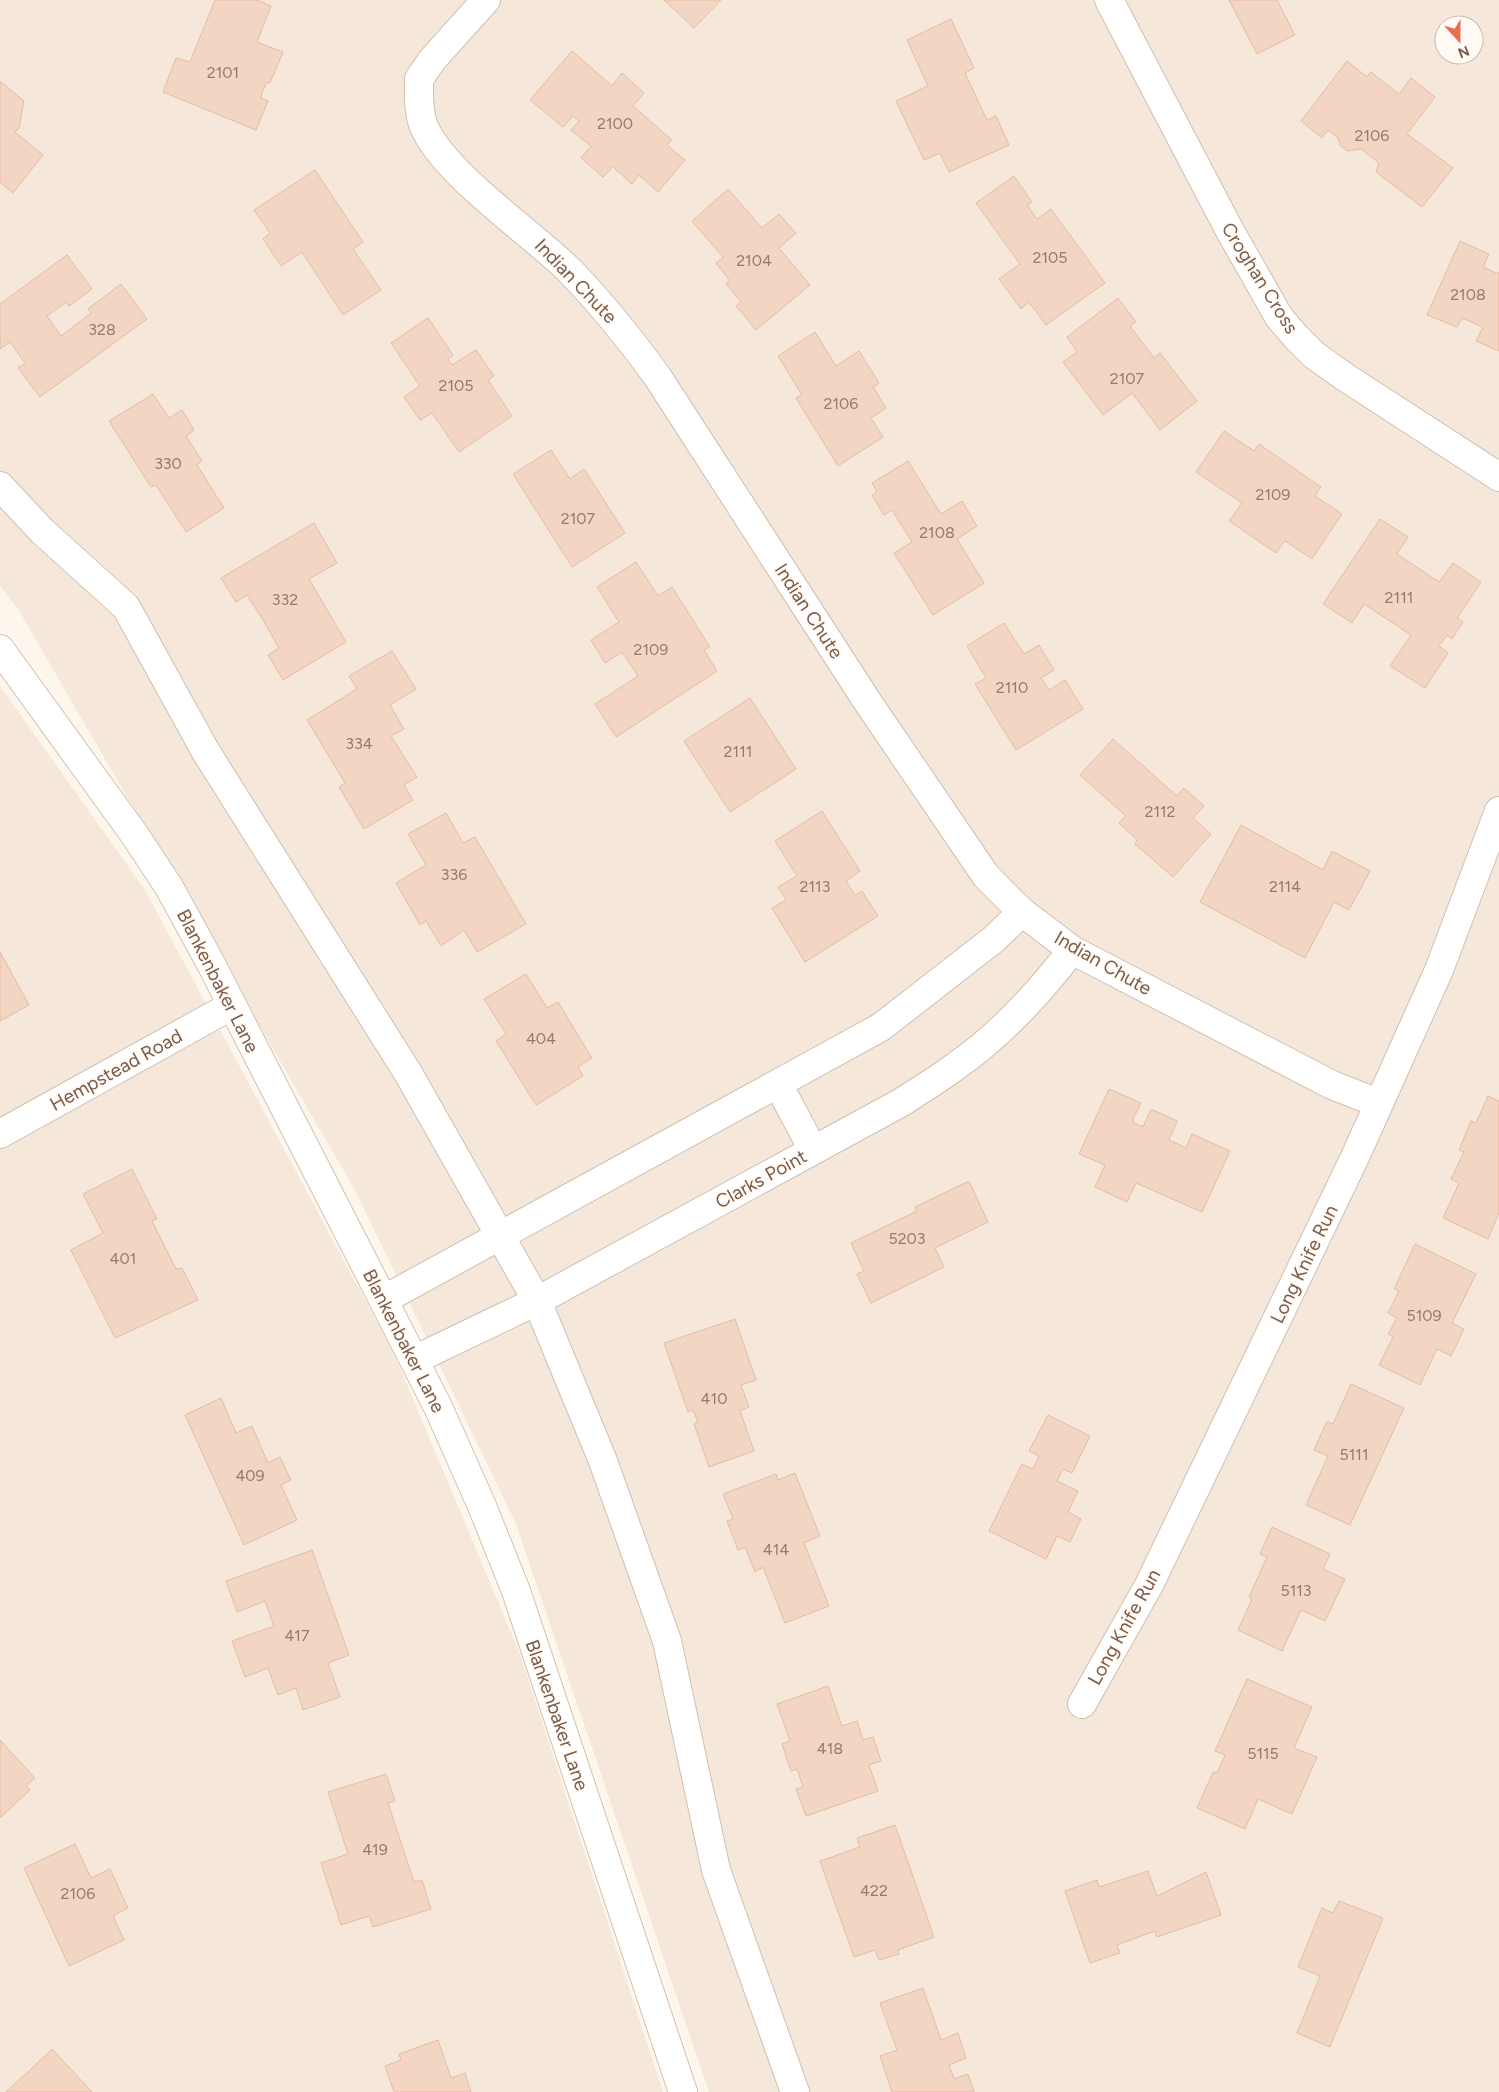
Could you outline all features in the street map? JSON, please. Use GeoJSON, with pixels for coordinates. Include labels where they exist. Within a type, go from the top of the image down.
{"type":"FeatureCollection","features":[{"type":"Feature","properties":{"kind":"street","name":"Indian Chute"},"geometry":{"type":"LineString","coordinates":[[486,0],[432,60],[419,79],[423,124],[442,154],[466,180],[557,259],[622,328],[657,376],[867,701],[986,876],[1022,912],[1072,950],[1332,1085],[1378,1103]]}},
{"type":"Feature","properties":{"kind":"street","name":"Croghan Cross"},"geometry":{"type":"LineString","coordinates":[[1109,0],[1230,231],[1280,317],[1296,337],[1314,355],[1345,377],[1499,476]]}},
{"type":"Feature","properties":{"kind":"street"},"geometry":{"type":"LineString","coordinates":[[0,486],[42,531],[126,607],[206,752],[408,1073],[537,1301],[603,1461],[667,1641],[716,1870],[795,2092]]}},
{"type":"Feature","properties":{"kind":"street","name":"Blankenbaker Lane"},"geometry":{"type":"LineString","coordinates":[[0,649],[134,834],[169,887],[210,962],[438,1407],[476,1492],[516,1592],[684,2092]]}},
{"type":"Feature","properties":{"kind":"street","name":"Long Knife Run"},"geometry":{"type":"LineString","coordinates":[[1082,1704],[1149,1585],[1355,1157],[1439,970],[1499,811]]}},
{"type":"Feature","properties":{"kind":"street"},"geometry":{"type":"LineString","coordinates":[[383,1300],[881,1028],[994,939],[1022,912]]}},
{"type":"Feature","properties":{"kind":"street","name":"Clarks Point"},"geometry":{"type":"LineString","coordinates":[[414,1360],[537,1301],[902,1102],[958,1065],[1019,1013],[1044,987],[1072,950]]}},
{"type":"Feature","properties":{"kind":"street","name":"Hempstead Road"},"geometry":{"type":"LineString","coordinates":[[0,1134],[231,1006]]}},
{"type":"Feature","properties":{"kind":"street"},"geometry":{"type":"LineString","coordinates":[[778,1084],[814,1150]]}},
{"type":"Feature","properties":{"kind":"shaded area"},"geometry":{"type":"Polygon","coordinates":[[[0,0],[1499,0],[1499,2092],[709,2092],[516,1524],[356,1192],[18,609],[0,586],[0,0]]]}},
{"type":"Feature","properties":{"kind":"shaded area"},"geometry":{"type":"Polygon","coordinates":[[[0,686],[145,890],[395,1356],[520,1654],[663,2092],[0,2092],[0,686]]]}},
{"type":"Feature","properties":{"kind":"building"},"geometry":{"type":"Polygon","coordinates":[[[215,0],[257,0],[271,6],[257,42],[283,52],[270,83],[267,82],[262,93],[261,98],[268,101],[256,130],[163,92],[176,58],[190,62],[215,0]]]}},
{"type":"Feature","properties":{"kind":"building"},"geometry":{"type":"Polygon","coordinates":[[[664,0],[721,0],[694,28],[664,0]]]}},
{"type":"Feature","properties":{"kind":"building"},"geometry":{"type":"Polygon","coordinates":[[[1229,0],[1277,0],[1295,35],[1257,54],[1229,0]]]}},
{"type":"Feature","properties":{"kind":"building"},"geometry":{"type":"Polygon","coordinates":[[[951,19],[974,68],[965,73],[987,120],[996,116],[1009,145],[949,172],[940,153],[924,160],[896,101],[928,86],[907,40],[951,19]]]}},
{"type":"Feature","properties":{"kind":"building"},"geometry":{"type":"Polygon","coordinates":[[[572,51],[612,86],[622,73],[644,93],[633,106],[672,140],[667,145],[685,160],[658,192],[639,175],[632,184],[613,167],[603,177],[581,158],[591,146],[571,130],[579,121],[573,116],[563,127],[530,100],[572,51]]]}},
{"type":"Feature","properties":{"kind":"building"},"geometry":{"type":"Polygon","coordinates":[[[1347,61],[1367,77],[1371,72],[1399,94],[1411,78],[1435,97],[1407,134],[1453,168],[1422,207],[1376,172],[1379,163],[1361,149],[1347,151],[1340,145],[1338,138],[1328,130],[1322,138],[1301,121],[1347,61]]]}},
{"type":"Feature","properties":{"kind":"building"},"geometry":{"type":"Polygon","coordinates":[[[0,81],[24,101],[19,128],[15,132],[43,155],[13,193],[0,182],[0,81]]]}},
{"type":"Feature","properties":{"kind":"building"},"geometry":{"type":"Polygon","coordinates":[[[315,170],[363,242],[353,249],[381,290],[343,315],[302,252],[281,266],[263,239],[270,233],[254,210],[315,170]]]}},
{"type":"Feature","properties":{"kind":"building"},"geometry":{"type":"Polygon","coordinates":[[[1014,176],[1032,202],[1027,205],[1037,219],[1051,209],[1105,283],[1046,325],[1029,302],[1021,309],[999,279],[1020,264],[976,203],[1014,176]]]}},
{"type":"Feature","properties":{"kind":"building"},"geometry":{"type":"Polygon","coordinates":[[[728,189],[762,228],[779,214],[796,233],[779,248],[810,285],[756,330],[736,306],[741,302],[726,284],[730,281],[716,263],[723,257],[692,221],[728,189]]]}},
{"type":"Feature","properties":{"kind":"building"},"geometry":{"type":"Polygon","coordinates":[[[1460,241],[1489,254],[1483,267],[1498,274],[1499,272],[1499,351],[1476,341],[1483,327],[1462,318],[1457,327],[1427,315],[1460,241]]]}},
{"type":"Feature","properties":{"kind":"building"},"geometry":{"type":"Polygon","coordinates":[[[67,255],[92,289],[69,306],[66,302],[47,316],[61,336],[91,313],[88,309],[121,284],[147,319],[40,397],[18,368],[25,363],[10,342],[0,349],[0,304],[67,255]]]}},
{"type":"Feature","properties":{"kind":"building"},"geometry":{"type":"Polygon","coordinates":[[[1118,298],[1136,322],[1130,326],[1154,358],[1160,353],[1197,401],[1160,430],[1132,393],[1103,415],[1063,362],[1077,352],[1067,337],[1118,298]]]}},
{"type":"Feature","properties":{"kind":"building"},"geometry":{"type":"Polygon","coordinates":[[[428,318],[453,355],[448,359],[452,365],[476,350],[494,376],[488,380],[512,416],[459,452],[432,413],[420,420],[404,397],[420,386],[391,343],[428,318]]]}},
{"type":"Feature","properties":{"kind":"building"},"geometry":{"type":"Polygon","coordinates":[[[815,332],[836,366],[859,351],[879,383],[873,387],[886,408],[871,418],[883,437],[838,466],[796,398],[802,395],[778,356],[815,332]]]}},
{"type":"Feature","properties":{"kind":"building"},"geometry":{"type":"Polygon","coordinates":[[[153,394],[169,418],[182,410],[194,430],[186,436],[202,461],[197,465],[224,508],[186,532],[156,485],[151,487],[109,421],[153,394]]]}},
{"type":"Feature","properties":{"kind":"building"},"geometry":{"type":"Polygon","coordinates":[[[1224,431],[1254,451],[1259,444],[1321,487],[1315,496],[1342,514],[1312,559],[1285,541],[1276,553],[1229,521],[1242,503],[1196,472],[1224,431]]]}},
{"type":"Feature","properties":{"kind":"building"},"geometry":{"type":"Polygon","coordinates":[[[551,450],[570,479],[584,469],[625,533],[572,567],[513,474],[551,450]]]}},
{"type":"Feature","properties":{"kind":"building"},"geometry":{"type":"Polygon","coordinates":[[[908,461],[941,514],[962,501],[977,526],[957,539],[984,583],[933,615],[894,553],[912,542],[892,510],[884,515],[872,495],[877,492],[872,483],[908,461]]]}},
{"type":"Feature","properties":{"kind":"building"},"geometry":{"type":"Polygon","coordinates":[[[1380,519],[1408,537],[1397,554],[1439,582],[1453,563],[1481,582],[1457,618],[1463,622],[1452,639],[1447,635],[1439,646],[1448,653],[1425,688],[1390,666],[1411,635],[1364,604],[1352,623],[1323,604],[1380,519]]]}},
{"type":"Feature","properties":{"kind":"building"},"geometry":{"type":"Polygon","coordinates":[[[314,523],[337,563],[309,579],[346,642],[283,680],[268,655],[279,648],[263,620],[247,595],[236,602],[221,578],[314,523]]]}},
{"type":"Feature","properties":{"kind":"building"},"geometry":{"type":"Polygon","coordinates":[[[636,562],[658,596],[672,587],[710,647],[704,650],[717,671],[616,737],[595,704],[638,676],[622,652],[605,663],[591,640],[619,622],[597,587],[636,562]]]}},
{"type":"Feature","properties":{"kind":"building"},"geometry":{"type":"Polygon","coordinates":[[[1004,623],[1024,654],[1039,645],[1054,670],[1041,678],[1049,690],[1065,680],[1083,709],[1016,750],[975,684],[986,678],[967,646],[1004,623]]]}},
{"type":"Feature","properties":{"kind":"building"},"geometry":{"type":"Polygon","coordinates":[[[392,651],[416,689],[390,705],[404,729],[391,736],[417,777],[404,785],[413,800],[364,829],[339,787],[345,783],[307,720],[357,689],[349,676],[392,651]]]}},
{"type":"Feature","properties":{"kind":"building"},"geometry":{"type":"Polygon","coordinates":[[[750,698],[796,769],[730,812],[684,741],[750,698]]]}},
{"type":"Feature","properties":{"kind":"building"},"geometry":{"type":"Polygon","coordinates":[[[1113,739],[1177,796],[1184,788],[1204,806],[1193,818],[1211,834],[1173,877],[1135,844],[1137,840],[1119,823],[1126,816],[1080,775],[1113,739]]]}},
{"type":"Feature","properties":{"kind":"building"},"geometry":{"type":"Polygon","coordinates":[[[822,811],[860,871],[846,881],[855,895],[862,891],[878,916],[805,962],[772,908],[786,900],[778,887],[797,876],[775,841],[822,811]]]}},
{"type":"Feature","properties":{"kind":"building"},"geometry":{"type":"Polygon","coordinates":[[[446,813],[463,843],[475,837],[526,924],[477,952],[464,930],[441,946],[426,921],[420,925],[396,883],[426,865],[408,834],[446,813]]]}},
{"type":"Feature","properties":{"kind":"building"},"geometry":{"type":"Polygon","coordinates":[[[1241,825],[1323,870],[1332,851],[1370,871],[1349,910],[1334,902],[1305,958],[1200,902],[1241,825]]]}},
{"type":"Feature","properties":{"kind":"building"},"geometry":{"type":"Polygon","coordinates":[[[0,952],[29,1005],[0,1021],[0,952]]]}},
{"type":"Feature","properties":{"kind":"building"},"geometry":{"type":"Polygon","coordinates":[[[526,974],[547,1008],[558,1002],[592,1058],[578,1067],[583,1076],[536,1105],[496,1041],[506,1034],[484,999],[526,974]]]}},
{"type":"Feature","properties":{"kind":"building"},"geometry":{"type":"Polygon","coordinates":[[[1109,1089],[1141,1103],[1133,1119],[1134,1123],[1143,1127],[1151,1109],[1177,1121],[1169,1140],[1186,1148],[1192,1134],[1230,1151],[1202,1212],[1136,1183],[1127,1202],[1095,1187],[1105,1165],[1079,1154],[1109,1089]]]}},
{"type":"Feature","properties":{"kind":"building"},"geometry":{"type":"Polygon","coordinates":[[[1488,1096],[1499,1101],[1499,1213],[1488,1239],[1443,1218],[1459,1183],[1451,1179],[1464,1152],[1459,1150],[1471,1121],[1476,1123],[1488,1096]]]}},
{"type":"Feature","properties":{"kind":"building"},"geometry":{"type":"Polygon","coordinates":[[[132,1169],[157,1219],[152,1221],[176,1269],[182,1268],[198,1300],[115,1338],[71,1250],[103,1233],[83,1194],[132,1169]]]}},
{"type":"Feature","properties":{"kind":"building"},"geometry":{"type":"Polygon","coordinates":[[[969,1181],[988,1222],[935,1248],[944,1267],[871,1303],[857,1274],[864,1271],[851,1243],[917,1211],[915,1207],[969,1181]]]}},
{"type":"Feature","properties":{"kind":"building"},"geometry":{"type":"Polygon","coordinates":[[[1415,1244],[1476,1274],[1452,1323],[1464,1329],[1451,1356],[1437,1349],[1420,1385],[1379,1365],[1393,1337],[1388,1334],[1397,1318],[1388,1313],[1399,1291],[1394,1289],[1415,1244]]]}},
{"type":"Feature","properties":{"kind":"building"},"geometry":{"type":"Polygon","coordinates":[[[735,1319],[756,1380],[741,1385],[749,1407],[740,1411],[754,1451],[709,1467],[694,1424],[698,1422],[693,1410],[688,1412],[664,1343],[735,1319]]]}},
{"type":"Feature","properties":{"kind":"building"},"geometry":{"type":"Polygon","coordinates":[[[1351,1384],[1404,1408],[1350,1525],[1306,1505],[1328,1456],[1314,1450],[1327,1421],[1333,1424],[1351,1384]]]}},
{"type":"Feature","properties":{"kind":"building"},"geometry":{"type":"Polygon","coordinates":[[[221,1398],[236,1433],[252,1426],[268,1463],[280,1457],[291,1480],[281,1485],[297,1520],[244,1545],[185,1415],[221,1398]]]}},
{"type":"Feature","properties":{"kind":"building"},"geometry":{"type":"Polygon","coordinates":[[[1048,1415],[1090,1436],[1072,1473],[1063,1469],[1057,1481],[1078,1491],[1068,1512],[1081,1519],[1070,1542],[1057,1536],[1046,1559],[989,1531],[1022,1464],[1033,1469],[1039,1456],[1029,1451],[1048,1415]]]}},
{"type":"Feature","properties":{"kind":"building"},"geometry":{"type":"Polygon","coordinates":[[[795,1473],[820,1536],[804,1543],[829,1606],[785,1623],[763,1567],[755,1572],[745,1547],[738,1550],[727,1521],[733,1519],[723,1494],[776,1474],[778,1480],[795,1473]]]}},
{"type":"Feature","properties":{"kind":"building"},"geometry":{"type":"Polygon","coordinates":[[[1272,1527],[1330,1554],[1323,1569],[1345,1579],[1325,1621],[1301,1610],[1282,1651],[1238,1630],[1252,1599],[1249,1597],[1267,1557],[1260,1554],[1272,1527]]]}},
{"type":"Feature","properties":{"kind":"building"},"geometry":{"type":"Polygon","coordinates":[[[312,1550],[349,1655],[328,1663],[340,1697],[303,1710],[296,1688],[278,1695],[268,1668],[245,1677],[232,1641],[274,1626],[265,1601],[237,1612],[226,1581],[312,1550]]]}},
{"type":"Feature","properties":{"kind":"building"},"geometry":{"type":"Polygon","coordinates":[[[1247,1679],[1312,1707],[1294,1748],[1317,1757],[1292,1814],[1258,1799],[1245,1829],[1197,1808],[1213,1772],[1217,1773],[1225,1755],[1215,1751],[1247,1679]]]}},
{"type":"Feature","properties":{"kind":"building"},"geometry":{"type":"Polygon","coordinates":[[[828,1686],[842,1726],[857,1721],[863,1740],[873,1737],[881,1761],[869,1765],[878,1791],[806,1816],[796,1789],[803,1787],[797,1769],[791,1771],[782,1744],[790,1741],[777,1704],[828,1686]]]}},
{"type":"Feature","properties":{"kind":"building"},"geometry":{"type":"Polygon","coordinates":[[[0,1740],[35,1778],[26,1786],[30,1790],[0,1818],[0,1740]]]}},
{"type":"Feature","properties":{"kind":"building"},"geometry":{"type":"Polygon","coordinates":[[[386,1774],[395,1801],[388,1803],[414,1882],[422,1880],[431,1909],[373,1927],[369,1916],[341,1925],[321,1863],[348,1854],[328,1792],[386,1774]]]}},
{"type":"Feature","properties":{"kind":"building"},"geometry":{"type":"Polygon","coordinates":[[[895,1825],[934,1937],[898,1950],[899,1954],[879,1960],[875,1950],[854,1957],[820,1861],[860,1847],[857,1838],[895,1825]]]}},
{"type":"Feature","properties":{"kind":"building"},"geometry":{"type":"Polygon","coordinates":[[[75,1844],[91,1878],[110,1869],[128,1908],[113,1916],[124,1940],[69,1966],[24,1868],[75,1844]]]}},
{"type":"Feature","properties":{"kind":"building"},"geometry":{"type":"Polygon","coordinates":[[[1148,1871],[1157,1896],[1206,1872],[1221,1915],[1157,1937],[1155,1931],[1117,1945],[1120,1953],[1090,1963],[1065,1891],[1097,1880],[1099,1887],[1148,1871]]]}},
{"type":"Feature","properties":{"kind":"building"},"geometry":{"type":"Polygon","coordinates":[[[1339,1901],[1383,1918],[1330,2047],[1297,2033],[1320,1976],[1298,1967],[1322,1908],[1333,1913],[1339,1901]]]}},
{"type":"Feature","properties":{"kind":"building"},"geometry":{"type":"Polygon","coordinates":[[[923,1988],[941,2040],[958,2033],[966,2058],[949,2065],[954,2079],[968,2074],[974,2092],[892,2092],[880,2056],[897,2050],[880,2003],[923,1988]]]}},
{"type":"Feature","properties":{"kind":"building"},"geometry":{"type":"Polygon","coordinates":[[[438,2040],[451,2078],[465,2073],[471,2092],[394,2092],[385,2066],[401,2060],[399,2054],[438,2040]]]}},
{"type":"Feature","properties":{"kind":"building"},"geometry":{"type":"Polygon","coordinates":[[[52,2049],[92,2092],[6,2092],[29,2071],[52,2049]]]}}]}
